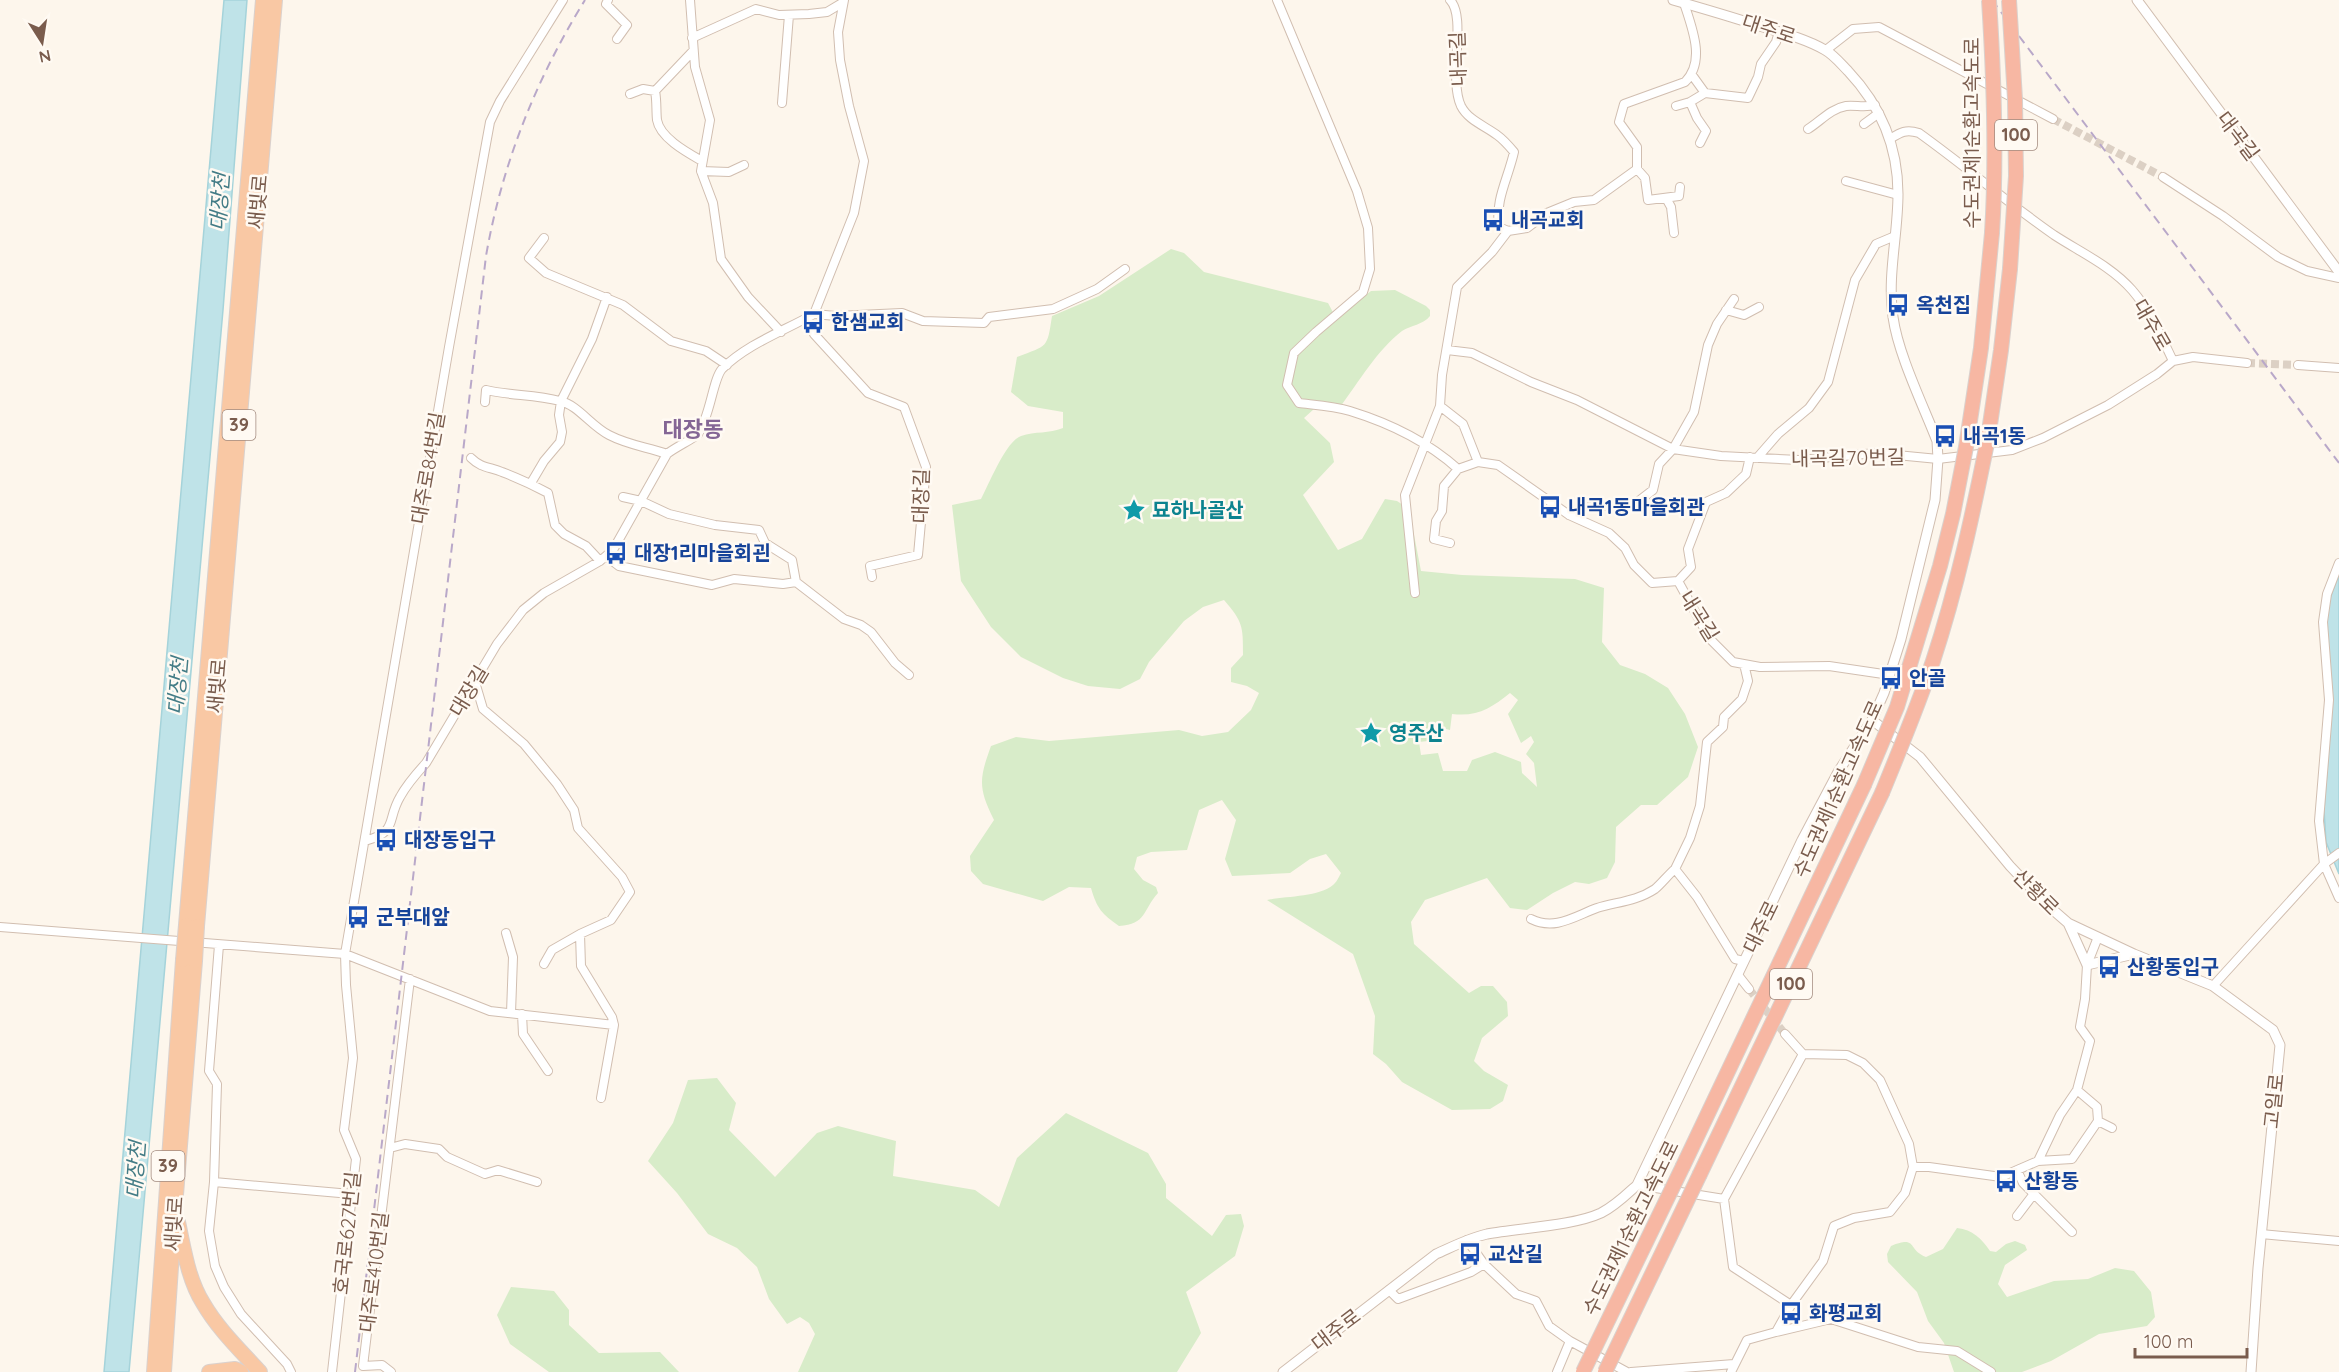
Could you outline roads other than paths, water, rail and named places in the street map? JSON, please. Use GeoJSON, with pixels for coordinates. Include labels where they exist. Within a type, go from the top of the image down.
{"type":"FeatureCollection","features":[{"type":"Feature","properties":{"kind":"highway","name":"새빛로"},"geometry":{"type":"LineString","coordinates":[[154,1372],[156,1327],[192,926],[263,0]]}},
{"type":"Feature","properties":{"kind":"highway","name":"새빛로"},"geometry":{"type":"LineString","coordinates":[[197,849],[275,0]]}},
{"type":"Feature","properties":{"kind":"highway","name":"수도권제1순환고속도로"},"geometry":{"type":"LineString","coordinates":[[1583,1372],[1864,785],[1897,707],[1930,599],[1953,514],[1981,348],[1995,177],[1995,98],[1989,0]]}},
{"type":"Feature","properties":{"kind":"highway","name":"수도권제1순환고속도로"},"geometry":{"type":"LineString","coordinates":[[1605,1372],[1882,793],[1934,660],[1975,506],[2001,350],[2010,269],[2016,176],[2015,99],[2009,0]]}},
{"type":"Feature","properties":{"kind":"highway","name":"새빛로"},"geometry":{"type":"LineString","coordinates":[[164,1372],[189,960]]}},
{"type":"Feature","properties":{"kind":"highway"},"geometry":{"type":"LineString","coordinates":[[174,1207],[189,1272],[202,1303],[223,1331],[260,1372]]}},
{"type":"Feature","properties":{"kind":"highway"},"geometry":{"type":"LineString","coordinates":[[146,1372],[156,1327]]}},
{"type":"Feature","properties":{"kind":"highway"},"geometry":{"type":"LineString","coordinates":[[209,1372],[235,1369],[241,1372]]}},
{"type":"Feature","properties":{"kind":"street","name":"대주로84번길"},"geometry":{"type":"LineString","coordinates":[[345,954],[448,347],[490,122],[500,101],[563,0]]}},
{"type":"Feature","properties":{"kind":"street"},"geometry":{"type":"LineString","coordinates":[[608,0],[606,4],[627,25],[617,39]]}},
{"type":"Feature","properties":{"kind":"street"},"geometry":{"type":"LineString","coordinates":[[690,0],[693,51],[710,120],[708,142],[701,171],[713,203],[721,259],[748,297],[781,332]]}},
{"type":"Feature","properties":{"kind":"street"},"geometry":{"type":"LineString","coordinates":[[1277,0],[1357,191],[1368,228],[1370,269],[1363,292],[1294,353],[1287,385],[1299,403],[1349,411],[1408,434],[1439,451],[1458,469]]}},
{"type":"Feature","properties":{"kind":"street","name":"내곡길"},"geometry":{"type":"LineString","coordinates":[[1450,0],[1455,5],[1458,32],[1455,59],[1456,84],[1461,105],[1471,118],[1500,137],[1514,152],[1496,210],[1498,226],[1508,231]]}},
{"type":"Feature","properties":{"kind":"street","name":"대주로"},"geometry":{"type":"LineString","coordinates":[[1283,1372],[1436,1254],[1467,1240],[1485,1235],[1581,1219],[1599,1213],[1618,1202],[1637,1185],[1744,961],[1838,772],[1872,720],[1901,639],[1935,500],[1938,459],[1937,441],[1897,338],[1893,317],[1893,263],[1898,173],[1890,139],[1877,109],[1857,80],[1826,50],[1779,32],[1673,0]]}},
{"type":"Feature","properties":{"kind":"street","name":"대곡길"},"geometry":{"type":"LineString","coordinates":[[2137,0],[2339,272]]}},
{"type":"Feature","properties":{"kind":"street"},"geometry":{"type":"LineString","coordinates":[[692,38],[756,9],[779,15],[827,12],[843,1]]}},
{"type":"Feature","properties":{"kind":"street"},"geometry":{"type":"LineString","coordinates":[[843,1],[838,32],[840,60],[849,106],[864,161],[854,213],[810,316],[902,313],[923,321],[984,323],[989,317],[1053,309],[1097,288],[1125,269]]}},
{"type":"Feature","properties":{"kind":"street"},"geometry":{"type":"LineString","coordinates":[[1680,187],[1679,196],[1648,200],[1645,178],[1637,170],[1636,147],[1619,122],[1624,104],[1685,82],[1692,75],[1696,61],[1696,39],[1684,3]]}},
{"type":"Feature","properties":{"kind":"street"},"geometry":{"type":"LineString","coordinates":[[782,103],[789,15]]}},
{"type":"Feature","properties":{"kind":"street"},"geometry":{"type":"LineString","coordinates":[[1826,50],[1853,29],[1879,27],[2054,119]]}},
{"type":"Feature","properties":{"kind":"street"},"geometry":{"type":"LineString","coordinates":[[1676,106],[1690,102],[1705,93],[1748,98],[1758,77],[1761,64],[1776,42],[1779,32]]}},
{"type":"Feature","properties":{"kind":"street"},"geometry":{"type":"LineString","coordinates":[[655,91],[693,51]]}},
{"type":"Feature","properties":{"kind":"street"},"geometry":{"type":"LineString","coordinates":[[1692,75],[1705,93]]}},
{"type":"Feature","properties":{"kind":"street"},"geometry":{"type":"LineString","coordinates":[[630,94],[643,89],[655,91]]}},
{"type":"Feature","properties":{"kind":"street"},"geometry":{"type":"LineString","coordinates":[[655,91],[658,105],[657,122],[666,135],[702,162]]}},
{"type":"Feature","properties":{"kind":"street"},"geometry":{"type":"LineString","coordinates":[[1690,102],[1697,118],[1706,130],[1700,143]]}},
{"type":"Feature","properties":{"kind":"street"},"geometry":{"type":"LineString","coordinates":[[1808,129],[1829,112],[1846,106],[1877,109]]}},
{"type":"Feature","properties":{"kind":"street"},"geometry":{"type":"LineString","coordinates":[[1864,124],[1877,109]]}},
{"type":"Feature","properties":{"kind":"street","name":"대주로"},"geometry":{"type":"LineString","coordinates":[[1890,139],[1902,131],[1910,130],[1919,133],[2054,235],[2105,268],[2130,288],[2141,302],[2153,319],[2173,361],[2108,405],[2043,438],[2012,450],[1938,459]]}},
{"type":"Feature","properties":{"kind":"street"},"geometry":{"type":"LineString","coordinates":[[701,171],[729,172],[744,165]]}},
{"type":"Feature","properties":{"kind":"street"},"geometry":{"type":"LineString","coordinates":[[1415,593],[1405,495],[1440,406],[1442,375],[1457,287],[1492,252],[1508,231],[1527,228],[1547,213],[1574,202],[1594,200],[1637,170]]}},
{"type":"Feature","properties":{"kind":"street"},"geometry":{"type":"LineString","coordinates":[[2163,177],[2223,216],[2278,257],[2307,271],[2339,279]]}},
{"type":"Feature","properties":{"kind":"street"},"geometry":{"type":"LineString","coordinates":[[1846,181],[1898,195]]}},
{"type":"Feature","properties":{"kind":"street"},"geometry":{"type":"LineString","coordinates":[[1666,198],[1671,207],[1674,233]]}},
{"type":"Feature","properties":{"kind":"street","name":"내곡길70번길"},"geometry":{"type":"LineString","coordinates":[[1754,457],[1809,408],[1828,382],[1855,280],[1876,244],[1895,236]]}},
{"type":"Feature","properties":{"kind":"street"},"geometry":{"type":"LineString","coordinates":[[544,238],[529,258],[546,273],[623,305],[671,341],[706,351],[727,365]]}},
{"type":"Feature","properties":{"kind":"street"},"geometry":{"type":"LineString","coordinates":[[531,483],[544,461],[560,442],[561,401],[592,339],[607,297]]}},
{"type":"Feature","properties":{"kind":"street"},"geometry":{"type":"LineString","coordinates":[[1569,515],[1579,509],[1616,505],[1631,507],[1653,490],[1659,464],[1673,449],[1694,412],[1708,345],[1717,324],[1734,298]]}},
{"type":"Feature","properties":{"kind":"street"},"geometry":{"type":"LineString","coordinates":[[1726,310],[1744,315],[1759,307]]}},
{"type":"Feature","properties":{"kind":"street","name":"대장길"},"geometry":{"type":"LineString","coordinates":[[364,841],[381,836],[391,825],[398,799],[412,778],[426,764],[497,644],[523,610],[544,593],[603,559],[613,550],[667,454],[678,444],[696,437],[707,419],[720,371],[746,350],[810,316],[814,334],[868,393],[904,407],[926,467],[918,555],[870,566],[872,578]]}},
{"type":"Feature","properties":{"kind":"street"},"geometry":{"type":"LineString","coordinates":[[1448,350],[1472,353],[1576,400],[1673,449]]}},
{"type":"Feature","properties":{"kind":"street"},"geometry":{"type":"LineString","coordinates":[[2173,361],[2193,357],[2247,363]]}},
{"type":"Feature","properties":{"kind":"street"},"geometry":{"type":"LineString","coordinates":[[2298,365],[2339,368]]}},
{"type":"Feature","properties":{"kind":"street"},"geometry":{"type":"LineString","coordinates":[[485,402],[486,390],[511,396],[521,394],[561,401],[579,411],[592,425],[607,434],[628,444],[667,454]]}},
{"type":"Feature","properties":{"kind":"street"},"geometry":{"type":"LineString","coordinates":[[1440,406],[1463,424],[1478,462],[1458,469],[1444,486],[1442,511],[1436,521],[1434,540],[1450,543]]}},
{"type":"Feature","properties":{"kind":"street","name":"내곡길70번길"},"geometry":{"type":"LineString","coordinates":[[1673,449],[1799,460],[1876,453],[1938,459]]}},
{"type":"Feature","properties":{"kind":"street"},"geometry":{"type":"LineString","coordinates":[[1678,581],[1691,567],[1688,549],[1706,502],[1726,493],[1746,474],[1754,457]]}},
{"type":"Feature","properties":{"kind":"street"},"geometry":{"type":"LineString","coordinates":[[471,458],[480,466],[502,471],[548,493],[555,525],[564,534],[603,559],[619,566],[712,585],[734,579],[783,584],[796,582]]}},
{"type":"Feature","properties":{"kind":"street","name":"내곡길"},"geometry":{"type":"LineString","coordinates":[[1478,462],[1498,465],[1569,515],[1609,533],[1625,548],[1634,565],[1652,583],[1678,581],[1710,639],[1733,662],[1760,667],[1828,666],[1890,675]]}},
{"type":"Feature","properties":{"kind":"street"},"geometry":{"type":"LineString","coordinates":[[623,496],[641,501],[669,514],[715,525],[759,530],[765,543],[792,560],[796,582],[844,619],[861,624],[871,632],[895,663],[909,675]]}},
{"type":"Feature","properties":{"kind":"street"},"geometry":{"type":"LineString","coordinates":[[2339,563],[2327,594],[2323,622],[2329,684],[2319,821],[2324,864],[2339,898]]}},
{"type":"Feature","properties":{"kind":"street"},"geometry":{"type":"LineString","coordinates":[[1531,919],[1538,923],[1554,924],[1635,899],[1655,889],[1675,869],[1690,838],[1700,806],[1707,742],[1723,727],[1724,717],[1742,699],[1748,681],[1744,664]]}},
{"type":"Feature","properties":{"kind":"street"},"geometry":{"type":"LineString","coordinates":[[475,682],[483,709],[524,744],[557,784],[574,810],[578,828],[622,877],[630,892],[610,920],[552,950],[544,964]]}},
{"type":"Feature","properties":{"kind":"street","name":"산황로"},"geometry":{"type":"LineString","coordinates":[[1872,720],[1920,758],[2010,866],[2045,903],[2068,923],[2098,937]]}},
{"type":"Feature","properties":{"kind":"street"},"geometry":{"type":"LineString","coordinates":[[2213,986],[2324,864],[2339,853]]}},
{"type":"Feature","properties":{"kind":"street","name":"대주로"},"geometry":{"type":"LineString","coordinates":[[1675,869],[1697,897],[1736,958],[1744,961]]}},
{"type":"Feature","properties":{"kind":"street"},"geometry":{"type":"LineString","coordinates":[[2068,923],[2088,965]]}},
{"type":"Feature","properties":{"kind":"street"},"geometry":{"type":"LineString","coordinates":[[0,927],[345,954],[490,1011],[614,1025]]}},
{"type":"Feature","properties":{"kind":"street"},"geometry":{"type":"LineString","coordinates":[[506,933],[513,957],[511,1013]]}},
{"type":"Feature","properties":{"kind":"street"},"geometry":{"type":"LineString","coordinates":[[580,934],[582,966],[612,1017],[614,1025],[601,1098]]}},
{"type":"Feature","properties":{"kind":"street"},"geometry":{"type":"LineString","coordinates":[[2038,1161],[2060,1115],[2077,1090],[2090,1041],[2080,1026],[2088,965],[2098,937]]}},
{"type":"Feature","properties":{"kind":"street","name":"고일로"},"geometry":{"type":"LineString","coordinates":[[2098,937],[2213,986],[2273,1030],[2280,1045],[2261,1234],[2251,1372]]}},
{"type":"Feature","properties":{"kind":"street"},"geometry":{"type":"LineString","coordinates":[[219,945],[209,1071],[217,1084],[214,1182],[208,1232],[215,1266],[224,1287],[241,1314],[287,1364],[291,1372]]}},
{"type":"Feature","properties":{"kind":"street","name":"호국로627번길"},"geometry":{"type":"LineString","coordinates":[[332,1372],[356,1159],[344,1130],[353,1058],[345,954]]}},
{"type":"Feature","properties":{"kind":"street"},"geometry":{"type":"LineString","coordinates":[[2088,965],[2134,954]]}},
{"type":"Feature","properties":{"kind":"street"},"geometry":{"type":"LineString","coordinates":[[1738,975],[1749,988]]}},
{"type":"Feature","properties":{"kind":"street","name":"대주로410번길"},"geometry":{"type":"LineString","coordinates":[[391,1372],[381,1365],[363,1366],[410,979]]}},
{"type":"Feature","properties":{"kind":"street"},"geometry":{"type":"LineString","coordinates":[[522,1014],[523,1034],[548,1071]]}},
{"type":"Feature","properties":{"kind":"street"},"geometry":{"type":"LineString","coordinates":[[1776,1332],[1791,1305],[1823,1262],[1834,1226],[1854,1218],[1890,1212],[1905,1193],[1913,1167],[1909,1144],[1880,1080],[1863,1063],[1847,1055],[1803,1053],[1785,1034]]}},
{"type":"Feature","properties":{"kind":"street"},"geometry":{"type":"LineString","coordinates":[[1791,1305],[1733,1267],[1724,1199],[1803,1053]]}},
{"type":"Feature","properties":{"kind":"street"},"geometry":{"type":"LineString","coordinates":[[1913,1167],[1929,1167],[2001,1177],[2038,1161],[2072,1159],[2098,1121],[2097,1107],[2077,1090]]}},
{"type":"Feature","properties":{"kind":"street"},"geometry":{"type":"LineString","coordinates":[[2098,1121],[2112,1128]]}},
{"type":"Feature","properties":{"kind":"street"},"geometry":{"type":"LineString","coordinates":[[390,1148],[405,1144],[439,1149],[447,1157],[485,1174],[498,1170],[537,1182]]}},
{"type":"Feature","properties":{"kind":"street"},"geometry":{"type":"LineString","coordinates":[[2017,1170],[2022,1183],[2072,1232]]}},
{"type":"Feature","properties":{"kind":"street"},"geometry":{"type":"LineString","coordinates":[[214,1182],[351,1194]]}},
{"type":"Feature","properties":{"kind":"street"},"geometry":{"type":"LineString","coordinates":[[1637,1185],[1724,1199]]}},
{"type":"Feature","properties":{"kind":"street"},"geometry":{"type":"LineString","coordinates":[[2016,1216],[2033,1195]]}},
{"type":"Feature","properties":{"kind":"street"},"geometry":{"type":"LineString","coordinates":[[2261,1234],[2339,1241]]}},
{"type":"Feature","properties":{"kind":"street"},"geometry":{"type":"LineString","coordinates":[[1467,1240],[1484,1264],[1516,1294],[1536,1301],[1550,1326],[1570,1341],[1629,1372],[1732,1368],[1747,1340],[1831,1319],[1918,1347],[1957,1351],[1991,1372]]}},
{"type":"Feature","properties":{"kind":"street"},"geometry":{"type":"LineString","coordinates":[[1389,1290],[1398,1299],[1471,1272],[1484,1264]]}},
{"type":"Feature","properties":{"kind":"street"},"geometry":{"type":"LineString","coordinates":[[1557,1372],[1570,1341]]}},
{"type":"Feature","properties":{"kind":"water","name":"대장천"},"geometry":{"type":"Polygon","coordinates":[[[224,0],[247,0],[223,310],[129,1372],[104,1372],[224,0]]]}},
{"type":"Feature","properties":{"kind":"water"},"geometry":{"type":"Polygon","coordinates":[[[2339,574],[2339,874],[2326,842],[2324,810],[2331,683],[2326,609],[2339,574]]]}},
{"type":"Feature","properties":{"kind":"tunnel"},"geometry":{"type":"LineString","coordinates":[[2053,119],[2163,177]]}},
{"type":"Feature","properties":{"kind":"tunnel"},"geometry":{"type":"LineString","coordinates":[[2247,363],[2298,365]]}},
{"type":"Feature","properties":{"kind":"tunnel"},"geometry":{"type":"LineString","coordinates":[[1749,989],[1785,1034]]}},
{"type":"Feature","properties":{"kind":"railway"},"geometry":{"type":"LineString","coordinates":[[355,1372],[486,256],[501,188],[523,123],[551,60],[585,0]]}},
{"type":"Feature","properties":{"kind":"railway"},"geometry":{"type":"LineString","coordinates":[[1992,0],[2339,463]]}},
{"type":"Feature","properties":{"kind":"place","name":"내곡교회"},"geometry":{"type":"Point","coordinates":[1493,220]}},
{"type":"Feature","properties":{"kind":"place","name":"옥천집"},"geometry":{"type":"Point","coordinates":[1898,305]}},
{"type":"Feature","properties":{"kind":"place","name":"한샘교회"},"geometry":{"type":"Point","coordinates":[813,322]}},
{"type":"Feature","properties":{"kind":"place","name":"내곡1동"},"geometry":{"type":"Point","coordinates":[1945,436]}},
{"type":"Feature","properties":{"kind":"place","name":"내곡1동마을회관"},"geometry":{"type":"Point","coordinates":[1550,507]}},
{"type":"Feature","properties":{"kind":"place","name":"묘하나골산"},"geometry":{"type":"Point","coordinates":[1134,510]}},
{"type":"Feature","properties":{"kind":"place","name":"대장1리마을회괸"},"geometry":{"type":"Point","coordinates":[616,553]}},
{"type":"Feature","properties":{"kind":"place","name":"안골"},"geometry":{"type":"Point","coordinates":[1891,678]}},
{"type":"Feature","properties":{"kind":"place","name":"영주산"},"geometry":{"type":"Point","coordinates":[1371,733]}},
{"type":"Feature","properties":{"kind":"place","name":"대장동입구"},"geometry":{"type":"Point","coordinates":[386,840]}},
{"type":"Feature","properties":{"kind":"place","name":"군부대앞"},"geometry":{"type":"Point","coordinates":[358,917]}},
{"type":"Feature","properties":{"kind":"place","name":"산황동입구"},"geometry":{"type":"Point","coordinates":[2109,967]}},
{"type":"Feature","properties":{"kind":"place","name":"산황동"},"geometry":{"type":"Point","coordinates":[2006,1181]}},
{"type":"Feature","properties":{"kind":"place","name":"교산길"},"geometry":{"type":"Point","coordinates":[1470,1254]}},
{"type":"Feature","properties":{"kind":"place","name":"화평교회"},"geometry":{"type":"Point","coordinates":[1791,1313]}},
{"type":"Feature","properties":{"kind":"district","name":"대장동"},"geometry":{"type":"Point","coordinates":[693,429]}}]}
